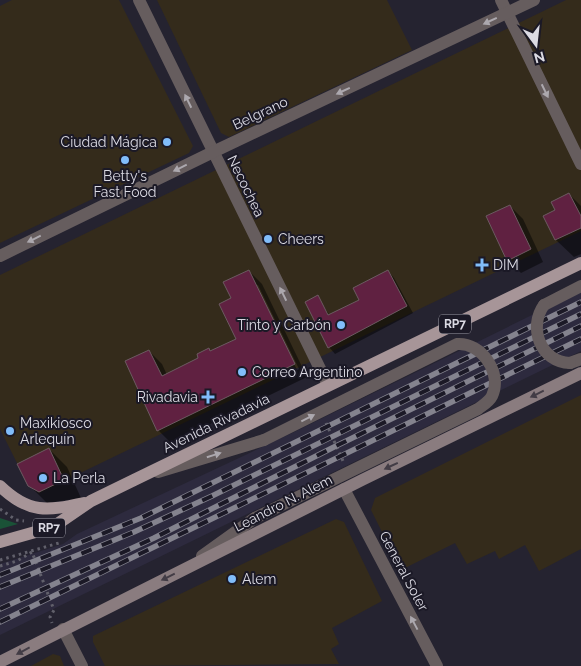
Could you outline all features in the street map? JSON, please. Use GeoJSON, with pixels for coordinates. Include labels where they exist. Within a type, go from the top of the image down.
{"type":"FeatureCollection","features":[{"type":"Feature","properties":{"kind":"main road","name":"Avenida Rivadavia"},"geometry":{"type":"LineString","coordinates":[[0,542],[53,526],[91,501],[581,263]]}},
{"type":"Feature","properties":{"kind":"main road","name":"Leandro N. Alem"},"geometry":{"type":"LineString","coordinates":[[0,662],[344,489],[581,373]]}},
{"type":"Feature","properties":{"kind":"main road"},"geometry":{"type":"LineString","coordinates":[[0,486],[12,498],[32,508],[55,509],[91,501]]}},
{"type":"Feature","properties":{"kind":"street","name":"Necochea"},"geometry":{"type":"LineString","coordinates":[[139,0],[328,385]]}},
{"type":"Feature","properties":{"kind":"street"},"geometry":{"type":"LineString","coordinates":[[501,0],[581,164]]}},
{"type":"Feature","properties":{"kind":"street","name":"Belgrano"},"geometry":{"type":"LineString","coordinates":[[0,256],[213,152],[534,0]]}},
{"type":"Feature","properties":{"kind":"street"},"geometry":{"type":"LineString","coordinates":[[581,286],[544,305],[539,312],[536,330],[539,342],[551,357],[562,362],[581,359]]}},
{"type":"Feature","properties":{"kind":"street"},"geometry":{"type":"LineString","coordinates":[[134,480],[264,440],[457,344],[467,343],[476,347],[485,356],[494,377],[492,395],[488,402],[478,409],[255,518],[185,569]]}},
{"type":"Feature","properties":{"kind":"street","name":"General Soler"},"geometry":{"type":"LineString","coordinates":[[344,489],[437,666]]}},
{"type":"Feature","properties":{"kind":"street"},"geometry":{"type":"LineString","coordinates":[[60,631],[82,666]]}},
{"type":"Feature","properties":{"kind":"path"},"geometry":{"type":"LineString","coordinates":[[323,417],[345,464]]}},
{"type":"Feature","properties":{"kind":"path"},"geometry":{"type":"LineString","coordinates":[[0,560],[59,543]]}},
{"type":"Feature","properties":{"kind":"path"},"geometry":{"type":"LineString","coordinates":[[0,566],[18,561],[32,552]]}},
{"type":"Feature","properties":{"kind":"path"},"geometry":{"type":"LineString","coordinates":[[32,552],[54,610],[50,617],[60,631]]}},
{"type":"Feature","properties":{"kind":"shaded area"},"geometry":{"type":"Polygon","coordinates":[[[12,0],[119,0],[193,146],[189,153],[0,243],[0,6],[12,0]]]}},
{"type":"Feature","properties":{"kind":"shaded area"},"geometry":{"type":"Polygon","coordinates":[[[157,0],[387,0],[412,50],[229,137],[221,133],[157,0]]]}},
{"type":"Feature","properties":{"kind":"shaded area"},"geometry":{"type":"Polygon","coordinates":[[[566,0],[581,0],[581,231],[39,493],[28,485],[0,429],[0,275],[566,0]]]}},
{"type":"Feature","properties":{"kind":"shaded area"},"geometry":{"type":"Polygon","coordinates":[[[581,291],[581,351],[0,635],[0,564],[63,544],[77,534],[292,433],[581,291]]]}},
{"type":"Feature","properties":{"kind":"shaded area"},"geometry":{"type":"Polygon","coordinates":[[[581,395],[581,549],[539,571],[525,545],[499,559],[495,551],[467,564],[455,543],[401,570],[371,510],[375,498],[581,395]]]}},
{"type":"Feature","properties":{"kind":"shaded area"},"geometry":{"type":"Polygon","coordinates":[[[336,519],[344,522],[382,601],[332,628],[339,644],[331,649],[339,664],[105,666],[93,642],[93,636],[336,519]]]}},
{"type":"Feature","properties":{"kind":"shaded area"},"geometry":{"type":"Polygon","coordinates":[[[53,654],[60,656],[64,666],[31,666],[53,654]]]}},
{"type":"Feature","properties":{"kind":"green space"},"geometry":{"type":"Polygon","coordinates":[[[0,518],[18,524],[0,529],[0,518]]]}},
{"type":"Feature","properties":{"kind":"building"},"geometry":{"type":"Polygon","coordinates":[[[569,193],[581,216],[581,228],[555,240],[543,216],[555,210],[551,202],[569,193]]]}},
{"type":"Feature","properties":{"kind":"building"},"geometry":{"type":"Polygon","coordinates":[[[510,205],[531,249],[507,261],[486,216],[510,205]]]}},
{"type":"Feature","properties":{"kind":"building"},"geometry":{"type":"Polygon","coordinates":[[[249,270],[295,364],[157,431],[125,361],[149,350],[162,376],[198,358],[197,354],[209,348],[210,351],[236,339],[219,304],[231,298],[223,282],[249,270]]]}},
{"type":"Feature","properties":{"kind":"building"},"geometry":{"type":"Polygon","coordinates":[[[388,270],[407,306],[328,348],[305,302],[318,295],[328,315],[359,300],[353,288],[388,270]]]}},
{"type":"Feature","properties":{"kind":"building"},"geometry":{"type":"Polygon","coordinates":[[[49,448],[64,480],[39,492],[28,486],[17,464],[49,448]]]}},
{"type":"Feature","properties":{"kind":"railway"},"geometry":{"type":"LineString","coordinates":[[0,575],[141,518],[581,302]]}},
{"type":"Feature","properties":{"kind":"railway"},"geometry":{"type":"LineString","coordinates":[[0,587],[134,532],[212,496],[581,314]]}},
{"type":"Feature","properties":{"kind":"railway"},"geometry":{"type":"LineString","coordinates":[[0,609],[154,538],[581,326]]}},
{"type":"Feature","properties":{"kind":"railway"},"geometry":{"type":"LineString","coordinates":[[0,622],[581,339]]}},
{"type":"Feature","properties":{"kind":"place","name":"Ciudad Mágica"},"geometry":{"type":"Point","coordinates":[167,142]}},
{"type":"Feature","properties":{"kind":"place","name":"Betty's Fast Food"},"geometry":{"type":"Point","coordinates":[125,160]}},
{"type":"Feature","properties":{"kind":"place","name":"Cheers"},"geometry":{"type":"Point","coordinates":[268,239]}},
{"type":"Feature","properties":{"kind":"place","name":"DIM"},"geometry":{"type":"Point","coordinates":[482,265]}},
{"type":"Feature","properties":{"kind":"place","name":"Tinto y Carbón"},"geometry":{"type":"Point","coordinates":[341,325]}},
{"type":"Feature","properties":{"kind":"place","name":"Correo Argentino"},"geometry":{"type":"Point","coordinates":[242,372]}},
{"type":"Feature","properties":{"kind":"place","name":"Rivadavia"},"geometry":{"type":"Point","coordinates":[208,397]}},
{"type":"Feature","properties":{"kind":"place","name":"Maxikiosco Arlequín"},"geometry":{"type":"Point","coordinates":[10,431]}},
{"type":"Feature","properties":{"kind":"place","name":"La Perla"},"geometry":{"type":"Point","coordinates":[43,478]}},
{"type":"Feature","properties":{"kind":"place","name":"Alem"},"geometry":{"type":"Point","coordinates":[232,579]}}]}
